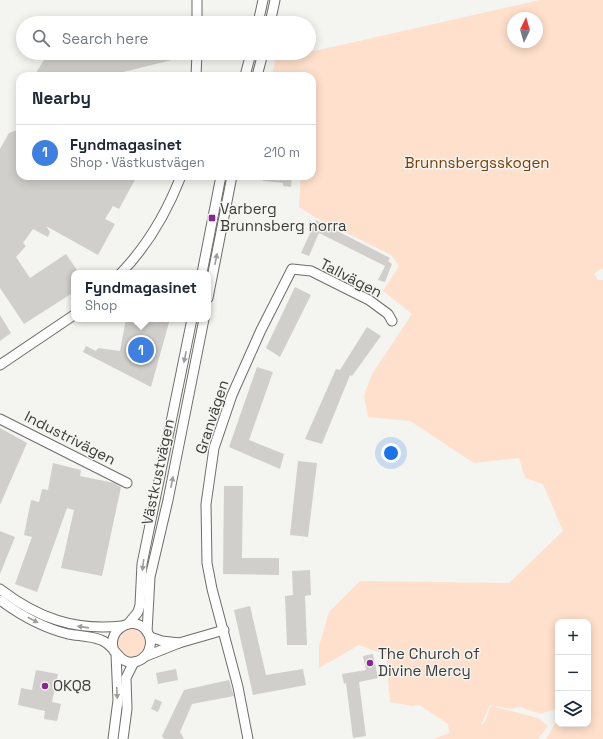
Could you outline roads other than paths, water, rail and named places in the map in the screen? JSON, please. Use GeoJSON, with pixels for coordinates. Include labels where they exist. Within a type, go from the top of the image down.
{"type":"FeatureCollection","features":[{"type":"Feature","properties":{"kind":"street"},"geometry":{"type":"LineString","coordinates":[[197,0],[197,16]]}},
{"type":"Feature","properties":{"kind":"street"},"geometry":{"type":"LineString","coordinates":[[260,16],[263,0]]}},
{"type":"Feature","properties":{"kind":"street"},"geometry":{"type":"LineString","coordinates":[[272,16],[275,0]]}},
{"type":"Feature","properties":{"kind":"street"},"geometry":{"type":"LineString","coordinates":[[196,60],[196,72]]}},
{"type":"Feature","properties":{"kind":"street"},"geometry":{"type":"LineString","coordinates":[[246,72],[249,60]]}},
{"type":"Feature","properties":{"kind":"street"},"geometry":{"type":"LineString","coordinates":[[258,72],[260,60]]}},
{"type":"Feature","properties":{"kind":"street"},"geometry":{"type":"LineString","coordinates":[[123,270],[154,232],[166,211],[179,180]]}},
{"type":"Feature","properties":{"kind":"street"},"geometry":{"type":"LineString","coordinates":[[203,270],[220,180]]}},
{"type":"Feature","properties":{"kind":"street"},"geometry":{"type":"LineString","coordinates":[[211,283],[231,180]]}},
{"type":"Feature","properties":{"kind":"street","name":"Tallvägen"},"geometry":{"type":"LineString","coordinates":[[292,269],[311,271],[369,300],[388,314],[392,321]]}},
{"type":"Feature","properties":{"kind":"street","name":"Granvägen"},"geometry":{"type":"LineString","coordinates":[[248,739],[238,687],[212,589],[207,562],[206,504],[214,448],[232,395],[261,330],[292,269]]}},
{"type":"Feature","properties":{"kind":"street"},"geometry":{"type":"LineString","coordinates":[[0,365],[71,317]]}},
{"type":"Feature","properties":{"kind":"street","name":"Västkustvägen"},"geometry":{"type":"LineString","coordinates":[[125,624],[138,612],[140,605],[142,564],[191,322]]}},
{"type":"Feature","properties":{"kind":"street","name":"Västkustvägen"},"geometry":{"type":"LineString","coordinates":[[148,634],[150,577],[168,500],[203,322]]}},
{"type":"Feature","properties":{"kind":"street","name":"Industrivägen"},"geometry":{"type":"LineString","coordinates":[[0,419],[127,483]]}},
{"type":"Feature","properties":{"kind":"street"},"geometry":{"type":"LineString","coordinates":[[0,589],[34,611],[68,624],[90,628],[125,624],[139,625],[148,634],[162,641],[179,643]]}},
{"type":"Feature","properties":{"kind":"street"},"geometry":{"type":"LineString","coordinates":[[0,600],[46,627],[69,634],[102,640],[124,660],[134,662],[179,643],[224,630]]}},
{"type":"Feature","properties":{"kind":"street"},"geometry":{"type":"LineString","coordinates":[[113,739],[118,710],[115,652],[112,638],[117,630],[125,624]]}},
{"type":"Feature","properties":{"kind":"street"},"geometry":{"type":"LineString","coordinates":[[144,658],[149,650],[148,634]]}},
{"type":"Feature","properties":{"kind":"street"},"geometry":{"type":"LineString","coordinates":[[123,739],[126,709],[126,678],[134,662]]}},
{"type":"Feature","properties":{"kind":"place","name":"Varberg Brunnsberg norra"},"geometry":{"type":"Point","coordinates":[212,218]}},
{"type":"Feature","properties":{"kind":"place","name":"Fyndmagasinet"},"geometry":{"type":"Point","coordinates":[141,350]}},
{"type":"Feature","properties":{"kind":"place","name":"The Church of Divine Mercy"},"geometry":{"type":"Point","coordinates":[370,663]}},
{"type":"Feature","properties":{"kind":"place","name":"OKQ8"},"geometry":{"type":"Point","coordinates":[45,686]}},
{"type":"Feature","properties":{"kind":"park label","name":"Brunnsbergsskogen"},"geometry":{"type":"Point","coordinates":[477,163]}}]}
